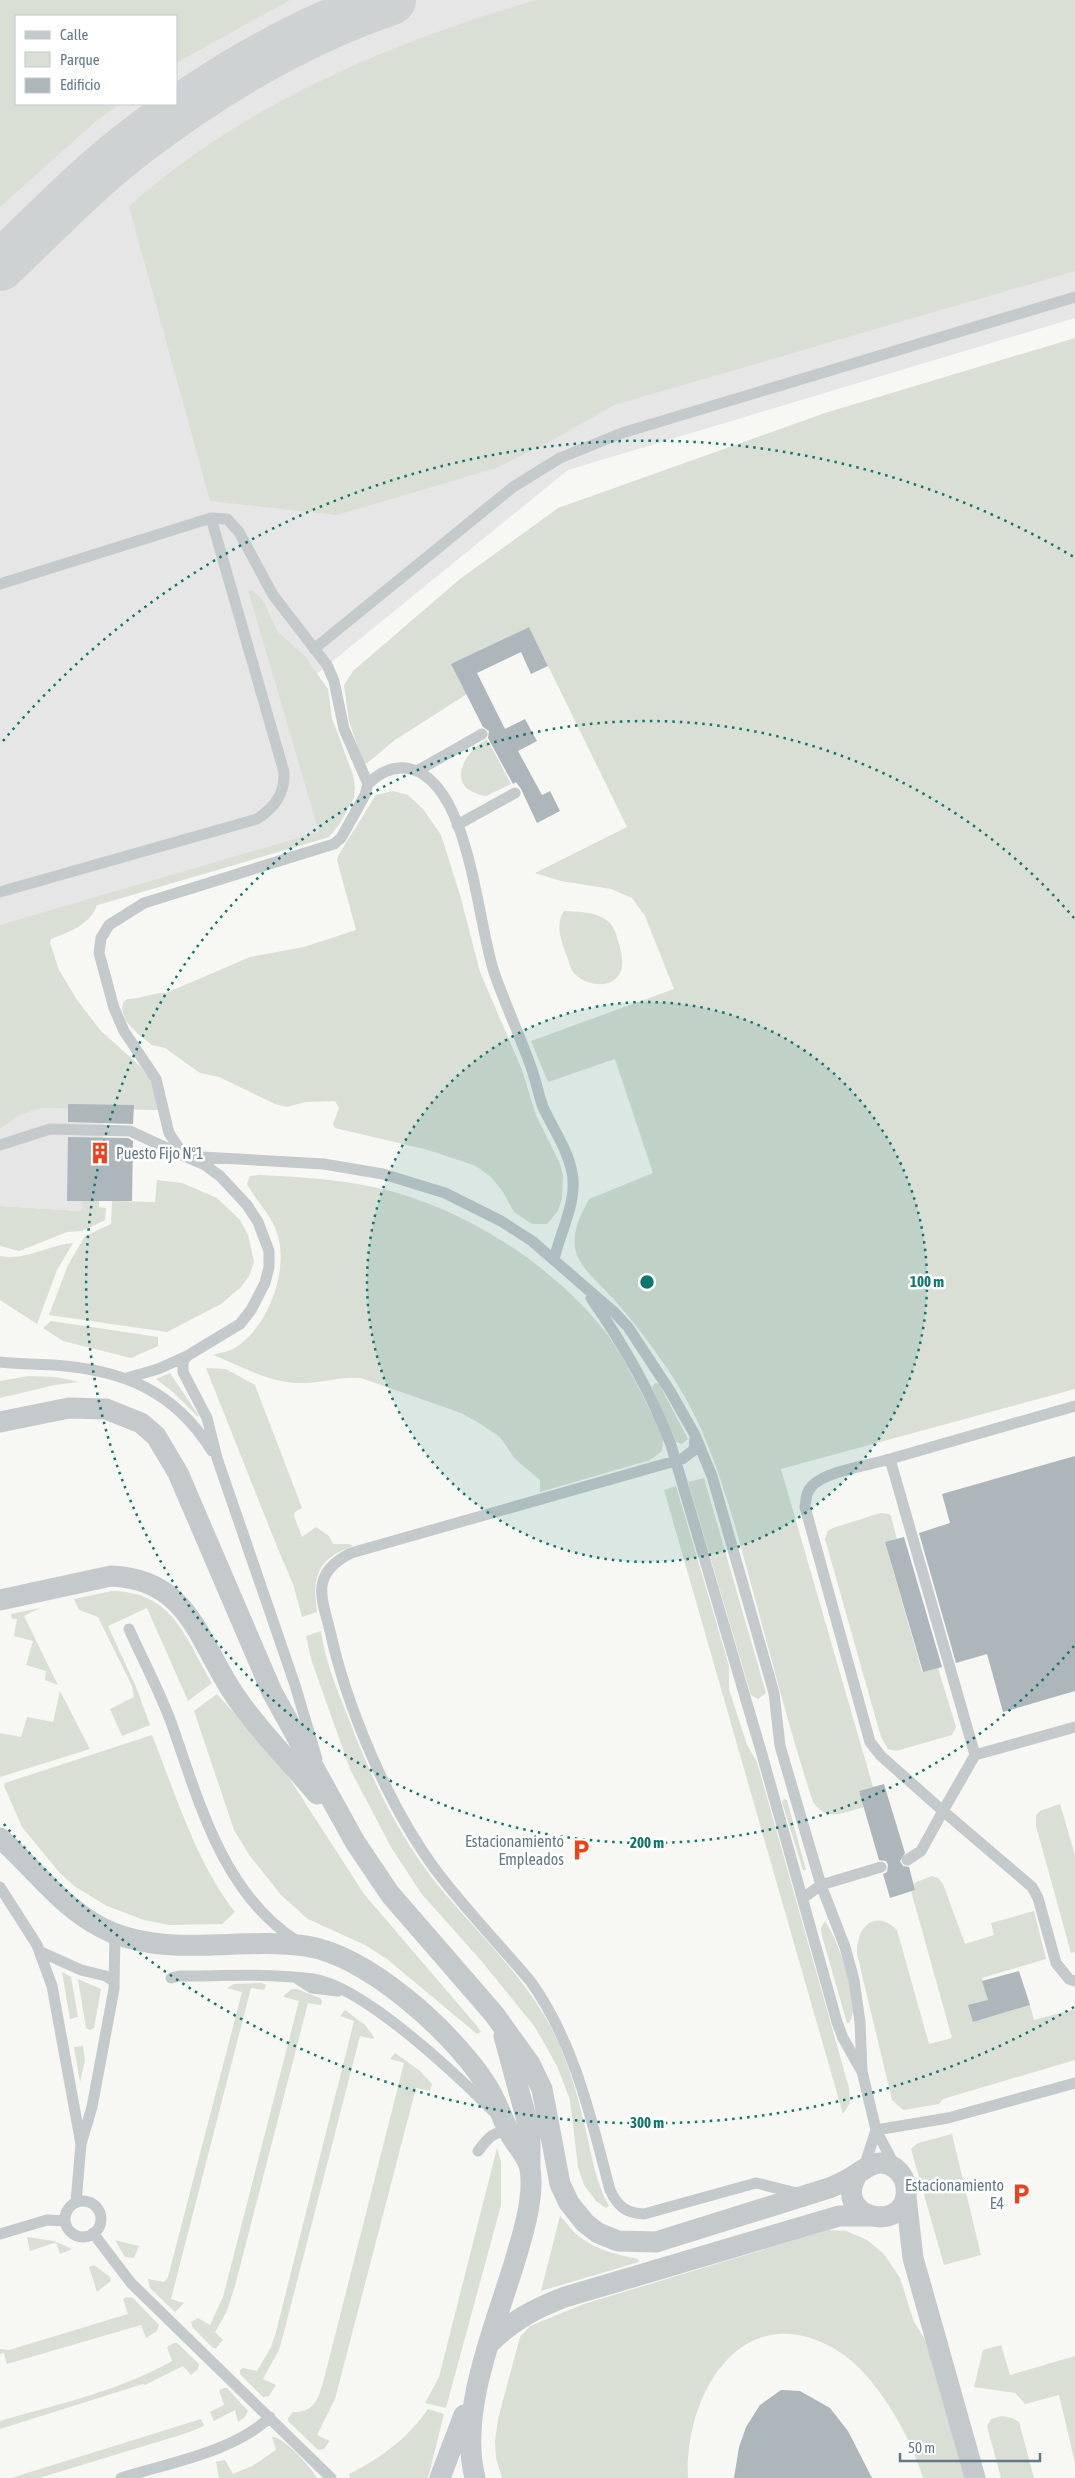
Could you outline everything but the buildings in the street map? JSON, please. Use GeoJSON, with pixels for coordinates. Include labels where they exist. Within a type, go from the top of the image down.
{"type":"FeatureCollection","features":[{"type":"Feature","properties":{"kind":"street"},"geometry":{"type":"LineString","coordinates":[[0,1422],[69,1408],[106,1409],[141,1423],[156,1436],[178,1473],[272,1692],[355,1842]]}},
{"type":"Feature","properties":{"kind":"street"},"geometry":{"type":"LineString","coordinates":[[0,1600],[111,1576],[128,1577],[158,1589],[188,1613],[238,1700],[355,1842],[390,1894],[499,2021],[530,2064],[542,2089],[560,2184],[564,2194],[579,2217],[598,2233],[623,2242],[656,2242],[829,2188],[861,2170],[882,2163],[897,2170],[904,2179],[907,2188],[906,2198],[913,2258],[975,2478]]}},
{"type":"Feature","properties":{"kind":"street"},"geometry":{"type":"LineString","coordinates":[[0,1838],[46,1887],[71,1909],[115,1934],[173,1945],[250,1944],[305,1946],[332,1953],[354,1963],[382,1981],[416,2008],[470,2060],[499,2105],[508,2128],[530,2168]]}},
{"type":"Feature","properties":{"kind":"street"},"geometry":{"type":"LineString","coordinates":[[440,2478],[483,2366],[528,2218],[530,2132],[499,2021]]}},
{"type":"Feature","properties":{"kind":"street"},"geometry":{"type":"LineString","coordinates":[[861,2170],[851,2189],[852,2198],[856,2206],[873,2217],[906,2248],[913,2258]]}},
{"type":"Feature","properties":{"kind":"street"},"geometry":{"type":"LineString","coordinates":[[490,2344],[513,2322],[546,2304],[565,2297],[839,2216],[873,2217],[895,2213],[906,2198]]}},
{"type":"Feature","properties":{"kind":"street"},"geometry":{"type":"LineString","coordinates":[[475,2478],[469,2443],[472,2418],[483,2366]]}},
{"type":"Feature","properties":{"kind":"lane"},"geometry":{"type":"LineString","coordinates":[[314,649],[514,487],[560,458],[622,433],[1075,298]]}},
{"type":"Feature","properties":{"kind":"lane"},"geometry":{"type":"LineString","coordinates":[[0,892],[256,818],[269,811],[279,800],[285,784],[284,772],[211,518]]}},
{"type":"Feature","properties":{"kind":"lane"},"geometry":{"type":"LineString","coordinates":[[0,584],[211,518],[227,519],[239,532],[273,595],[331,674],[344,730],[368,784]]}},
{"type":"Feature","properties":{"kind":"lane"},"geometry":{"type":"LineString","coordinates":[[417,771],[482,734]]}},
{"type":"Feature","properties":{"kind":"lane"},"geometry":{"type":"LineString","coordinates":[[184,1156],[167,1128],[156,1079],[124,1031],[114,1008],[99,953],[101,938],[109,925],[144,903],[334,844],[341,838],[365,795],[368,784],[376,776],[388,770],[401,767],[417,771],[433,782],[448,803],[457,825],[471,865],[483,931],[494,974],[530,1063],[543,1105],[565,1149],[572,1173],[573,1192],[554,1260]]}},
{"type":"Feature","properties":{"kind":"lane"},"geometry":{"type":"LineString","coordinates":[[457,825],[516,793]]}},
{"type":"Feature","properties":{"kind":"lane"},"geometry":{"type":"LineString","coordinates":[[0,1144],[50,1129],[130,1131],[205,1165],[220,1176],[247,1205],[264,1236],[269,1251],[269,1267],[258,1299],[240,1324],[187,1356],[158,1369],[127,1378]]}},
{"type":"Feature","properties":{"kind":"lane"},"geometry":{"type":"LineString","coordinates":[[184,1156],[324,1164],[383,1174],[445,1193],[501,1221],[532,1241],[615,1313],[639,1341],[695,1436],[712,1476],[774,1693],[780,1746],[821,1885],[845,1947],[854,1980],[860,2022],[862,2071],[876,2130],[897,2170]]}},
{"type":"Feature","properties":{"kind":"lane"},"geometry":{"type":"LineString","coordinates":[[580,1283],[626,1350],[660,1416],[676,1461],[761,1751],[837,2022],[843,2038],[862,2071]]}},
{"type":"Feature","properties":{"kind":"lane"},"geometry":{"type":"LineString","coordinates":[[187,1356],[183,1361],[183,1372],[207,1418],[217,1458],[295,1685],[328,1792]]}},
{"type":"Feature","properties":{"kind":"lane"},"geometry":{"type":"LineString","coordinates":[[0,1362],[55,1366],[127,1378],[151,1388],[174,1406],[195,1427],[217,1458]]}},
{"type":"Feature","properties":{"kind":"lane"},"geometry":{"type":"LineString","coordinates":[[1075,1406],[823,1478],[812,1486],[806,1495],[805,1508],[870,1742],[881,1756],[1032,1887],[1038,1898],[1056,1963],[1069,1980],[1075,1981]]}},
{"type":"Feature","properties":{"kind":"lane"},"geometry":{"type":"LineString","coordinates":[[695,1436],[696,1444],[694,1450],[688,1456],[676,1461],[351,1553],[336,1562],[324,1578],[322,1594],[337,1662],[369,1748],[408,1829],[435,1869],[545,2001],[566,2044],[588,2104],[610,2190],[623,2209],[629,2212],[644,2214],[756,2183],[801,2194],[813,2193]]}},
{"type":"Feature","properties":{"kind":"lane"},"geometry":{"type":"LineString","coordinates":[[890,1459],[975,1755]]}},
{"type":"Feature","properties":{"kind":"lane"},"geometry":{"type":"LineString","coordinates":[[129,1629],[170,1720],[199,1805],[218,1848],[243,1888],[268,1919],[281,1931],[305,1946]]}},
{"type":"Feature","properties":{"kind":"lane"},"geometry":{"type":"LineString","coordinates":[[907,1860],[921,1851],[975,1755],[1075,1727]]}},
{"type":"Feature","properties":{"kind":"lane"},"geometry":{"type":"LineString","coordinates":[[761,1751],[780,1746]]}},
{"type":"Feature","properties":{"kind":"lane"},"geometry":{"type":"LineString","coordinates":[[803,1898],[821,1885],[881,1867]]}},
{"type":"Feature","properties":{"kind":"lane"},"geometry":{"type":"LineString","coordinates":[[0,1887],[41,1952],[52,1986],[81,2144]]}},
{"type":"Feature","properties":{"kind":"lane"},"geometry":{"type":"LineString","coordinates":[[76,2202],[81,2144],[92,2107],[114,1989],[115,1934]]}},
{"type":"Feature","properties":{"kind":"lane"},"geometry":{"type":"LineString","coordinates":[[41,1952],[81,1970],[106,1976],[113,1981]]}},
{"type":"Feature","properties":{"kind":"lane"},"geometry":{"type":"LineString","coordinates":[[171,1978],[179,1976],[249,1975],[313,1979],[343,1991],[372,2008],[446,2066],[508,2128],[490,2136],[478,2151]]}},
{"type":"Feature","properties":{"kind":"lane"},"geometry":{"type":"LineString","coordinates":[[876,2130],[948,2118],[1075,2083]]}},
{"type":"Feature","properties":{"kind":"lane"},"geometry":{"type":"LineString","coordinates":[[861,2170],[876,2130]]}},
{"type":"Feature","properties":{"kind":"lane"},"geometry":{"type":"LineString","coordinates":[[76,2202],[87,2202],[97,2208],[100,2219],[97,2229],[93,2233],[78,2236],[69,2230],[65,2221],[67,2210],[76,2202]]}},
{"type":"Feature","properties":{"kind":"lane"},"geometry":{"type":"LineString","coordinates":[[0,2234],[47,2220],[65,2221]]}},
{"type":"Feature","properties":{"kind":"lane"},"geometry":{"type":"LineString","coordinates":[[93,2233],[131,2283],[329,2475]]}},
{"type":"Feature","properties":{"kind":"lane"},"geometry":{"type":"LineString","coordinates":[[121,2478],[230,2445],[257,2430],[270,2417]]}},
{"type":"Feature","properties":{"kind":"shaded area"},"geometry":{"type":"Polygon","coordinates":[[[0,0],[1075,0],[1075,318],[568,470],[318,673],[288,700],[329,837],[0,934],[0,0]]]}},
{"type":"Feature","properties":{"kind":"shaded area"},"geometry":{"type":"Polygon","coordinates":[[[0,1076],[106,1079],[99,1201],[82,1201],[81,1211],[0,1206],[0,1076]]]}},
{"type":"Feature","properties":{"kind":"green space"},"geometry":{"type":"Polygon","coordinates":[[[0,0],[290,0],[178,62],[178,15],[15,15],[15,105],[118,105],[95,122],[0,207],[0,0]]]}},
{"type":"Feature","properties":{"kind":"green space"},"geometry":{"type":"Polygon","coordinates":[[[536,0],[1075,0],[1075,271],[614,405],[549,442],[496,468],[337,515],[210,501],[129,206],[174,170],[221,137],[270,107],[321,81],[373,57],[427,36],[536,0]]]}},
{"type":"Feature","properties":{"kind":"green space"},"geometry":{"type":"Polygon","coordinates":[[[1075,338],[1075,1389],[781,1469],[873,1787],[859,1791],[864,1807],[830,1814],[818,1808],[813,1802],[787,1716],[733,1518],[701,1429],[685,1397],[656,1352],[623,1310],[587,1272],[575,1249],[575,1236],[579,1219],[589,1199],[653,1173],[615,1059],[548,1082],[531,1041],[674,989],[645,916],[632,898],[611,889],[561,881],[535,873],[627,827],[529,627],[452,664],[467,694],[395,740],[366,764],[363,762],[349,721],[344,685],[353,671],[460,579],[558,508],[825,413],[1075,338]]]}},
{"type":"Feature","properties":{"kind":"green space"},"geometry":{"type":"Polygon","coordinates":[[[248,590],[253,591],[262,599],[278,632],[304,655],[328,689],[332,718],[353,775],[354,798],[339,825],[329,837],[97,905],[94,912],[84,923],[51,939],[50,943],[59,970],[77,1000],[101,1031],[140,1066],[152,1081],[158,1110],[40,1108],[19,1115],[0,1129],[0,925],[319,832],[248,590]]]}},
{"type":"Feature","properties":{"kind":"green space"},"geometry":{"type":"Polygon","coordinates":[[[487,739],[511,784],[486,796],[473,792],[465,786],[461,779],[461,770],[470,753],[487,739]]]}},
{"type":"Feature","properties":{"kind":"green space"},"geometry":{"type":"Polygon","coordinates":[[[393,791],[408,795],[423,809],[441,835],[460,895],[480,972],[522,1070],[536,1115],[560,1164],[563,1175],[562,1198],[558,1211],[547,1224],[532,1224],[514,1212],[503,1192],[491,1177],[476,1166],[428,1150],[335,1128],[333,1124],[339,1108],[335,1101],[305,1102],[287,1107],[275,1104],[219,1077],[200,1073],[165,1048],[152,1045],[137,1033],[126,1021],[122,1010],[123,1003],[127,999],[166,993],[250,957],[304,947],[356,930],[337,860],[376,795],[393,791]]]}},
{"type":"Feature","properties":{"kind":"green space"},"geometry":{"type":"Polygon","coordinates":[[[564,911],[585,912],[600,916],[612,926],[620,948],[622,964],[621,971],[612,982],[605,984],[591,983],[584,981],[573,972],[564,949],[559,927],[564,911]]]}},
{"type":"Feature","properties":{"kind":"green space"},"geometry":{"type":"Polygon","coordinates":[[[260,1175],[345,1182],[406,1196],[439,1208],[471,1223],[532,1261],[585,1308],[614,1344],[657,1424],[663,1439],[662,1451],[650,1460],[540,1492],[540,1480],[515,1459],[500,1437],[461,1413],[361,1378],[291,1383],[257,1374],[213,1355],[231,1350],[244,1341],[255,1329],[265,1315],[278,1282],[280,1248],[277,1233],[271,1220],[247,1184],[250,1176],[260,1175]]]}},
{"type":"Feature","properties":{"kind":"green space"},"geometry":{"type":"Polygon","coordinates":[[[157,1180],[182,1183],[217,1198],[240,1220],[248,1235],[254,1262],[249,1276],[241,1287],[221,1304],[167,1332],[49,1315],[68,1265],[85,1236],[111,1224],[112,1201],[155,1202],[157,1180]]]}},
{"type":"Feature","properties":{"kind":"green space"},"geometry":{"type":"Polygon","coordinates":[[[82,1201],[99,1201],[99,1207],[106,1208],[105,1220],[82,1231],[67,1232],[19,1251],[0,1246],[0,1206],[81,1211],[82,1201]]]}},
{"type":"Feature","properties":{"kind":"green space"},"geometry":{"type":"Polygon","coordinates":[[[73,1243],[57,1270],[37,1324],[0,1300],[0,1256],[28,1255],[63,1244],[73,1243]]]}},
{"type":"Feature","properties":{"kind":"green space"},"geometry":{"type":"Polygon","coordinates":[[[51,1321],[158,1337],[158,1346],[131,1358],[63,1341],[43,1328],[51,1321]]]}},
{"type":"Feature","properties":{"kind":"green space"},"geometry":{"type":"Polygon","coordinates":[[[206,1368],[226,1369],[255,1385],[302,1508],[295,1512],[294,1516],[302,1537],[316,1527],[329,1536],[333,1544],[350,1544],[353,1546],[331,1557],[320,1570],[315,1588],[317,1612],[302,1617],[293,1584],[206,1368]]]}},
{"type":"Feature","properties":{"kind":"green space"},"geometry":{"type":"Polygon","coordinates":[[[170,1373],[198,1417],[174,1393],[156,1379],[170,1373]]]}},
{"type":"Feature","properties":{"kind":"green space"},"geometry":{"type":"Polygon","coordinates":[[[29,1376],[56,1377],[79,1382],[55,1385],[0,1398],[0,1381],[29,1376]]]}},
{"type":"Feature","properties":{"kind":"green space"},"geometry":{"type":"Polygon","coordinates":[[[655,1383],[659,1384],[688,1439],[682,1444],[676,1442],[652,1387],[655,1383]]]}},
{"type":"Feature","properties":{"kind":"green space"},"geometry":{"type":"Polygon","coordinates":[[[704,1478],[766,1693],[758,1699],[751,1695],[688,1482],[704,1478]]]}},
{"type":"Feature","properties":{"kind":"green space"},"geometry":{"type":"Polygon","coordinates":[[[676,1486],[729,1666],[729,1689],[747,1745],[757,1762],[849,2088],[850,2103],[843,2114],[664,1490],[676,1486]]]}},
{"type":"Feature","properties":{"kind":"green space"},"geometry":{"type":"Polygon","coordinates":[[[880,1513],[891,1516],[897,1539],[885,1542],[922,1672],[938,1668],[956,1727],[952,1735],[896,1751],[888,1749],[881,1737],[825,1539],[828,1531],[833,1528],[880,1513]]]}},
{"type":"Feature","properties":{"kind":"green space"},"geometry":{"type":"Polygon","coordinates":[[[112,1591],[133,1593],[150,1599],[164,1609],[185,1634],[212,1683],[188,1701],[147,1608],[108,1626],[136,1687],[150,1725],[122,1736],[110,1709],[134,1697],[132,1686],[98,1617],[79,1610],[74,1599],[112,1591]]]}},
{"type":"Feature","properties":{"kind":"green space"},"geometry":{"type":"Polygon","coordinates":[[[40,1608],[24,1616],[58,1685],[45,1680],[46,1671],[26,1665],[33,1641],[14,1636],[17,1619],[12,1619],[11,1614],[40,1608]]]}},
{"type":"Feature","properties":{"kind":"green space"},"geometry":{"type":"Polygon","coordinates":[[[321,1631],[332,1675],[357,1740],[376,1785],[399,1828],[441,1889],[522,1983],[545,2017],[559,2044],[575,2087],[592,2160],[609,2206],[606,2208],[596,2201],[584,2185],[578,2167],[570,2100],[557,2066],[535,2027],[483,1963],[421,1893],[391,1847],[350,1769],[311,1659],[306,1636],[321,1631]]]}},
{"type":"Feature","properties":{"kind":"green space"},"geometry":{"type":"Polygon","coordinates":[[[60,1691],[90,1749],[0,1777],[0,1733],[21,1737],[27,1717],[53,1722],[60,1691]]]}},
{"type":"Feature","properties":{"kind":"green space"},"geometry":{"type":"Polygon","coordinates":[[[217,1694],[282,1767],[364,1894],[481,2032],[477,2034],[387,1959],[365,1945],[308,1919],[281,1895],[250,1856],[234,1830],[194,1711],[217,1694]]]}},
{"type":"Feature","properties":{"kind":"green space"},"geometry":{"type":"Polygon","coordinates":[[[152,1735],[197,1849],[221,1892],[235,1912],[222,1924],[169,1925],[144,1920],[107,1906],[74,1886],[59,1872],[22,1827],[4,1786],[5,1783],[152,1735]]]}},
{"type":"Feature","properties":{"kind":"green space"},"geometry":{"type":"Polygon","coordinates":[[[784,1799],[787,1800],[806,1870],[803,1870],[782,1802],[784,1799]]]}},
{"type":"Feature","properties":{"kind":"green space"},"geometry":{"type":"Polygon","coordinates":[[[1060,1804],[1075,1855],[1075,1952],[1071,1953],[1036,1826],[1036,1815],[1040,1811],[1060,1804]]]}},
{"type":"Feature","properties":{"kind":"green space"},"geometry":{"type":"Polygon","coordinates":[[[932,1876],[938,1878],[943,1884],[965,1944],[994,1935],[991,1923],[1034,1911],[1046,1959],[982,1978],[988,2000],[973,2022],[1030,2005],[1034,2020],[1075,2009],[1075,2060],[943,2099],[939,2104],[903,2110],[892,2100],[857,1954],[857,1945],[863,1929],[874,1921],[889,1924],[897,1930],[929,2044],[952,2038],[911,1891],[915,1890],[914,1883],[932,1876]]]}},
{"type":"Feature","properties":{"kind":"green space"},"geometry":{"type":"Polygon","coordinates":[[[825,1921],[842,1956],[851,1987],[853,2002],[849,2023],[847,2023],[822,1936],[821,1928],[825,1921]]]}},
{"type":"Feature","properties":{"kind":"green space"},"geometry":{"type":"Polygon","coordinates":[[[62,1972],[71,1977],[78,2017],[70,2019],[62,1972]]]}},
{"type":"Feature","properties":{"kind":"green space"},"geometry":{"type":"Polygon","coordinates":[[[78,1979],[101,1989],[94,2028],[90,2030],[86,2028],[78,1979]]]}},
{"type":"Feature","properties":{"kind":"green space"},"geometry":{"type":"Polygon","coordinates":[[[262,1983],[266,1985],[264,1990],[251,1988],[171,2299],[184,2303],[175,2312],[150,2288],[148,2279],[164,2282],[168,2277],[242,1992],[227,1988],[234,1984],[262,1983]]]}},
{"type":"Feature","properties":{"kind":"green space"},"geometry":{"type":"Polygon","coordinates":[[[292,1989],[297,1989],[320,1998],[322,2001],[321,2005],[308,2003],[235,2286],[226,2313],[215,2332],[223,2340],[216,2348],[213,2348],[193,2328],[191,2322],[198,2318],[210,2325],[223,2297],[299,2001],[284,1997],[292,1989]]]}},
{"type":"Feature","properties":{"kind":"green space"},"geometry":{"type":"Polygon","coordinates":[[[345,2010],[365,2025],[374,2037],[373,2039],[360,2036],[279,2350],[263,2379],[276,2385],[269,2396],[263,2397],[240,2374],[240,2370],[243,2368],[257,2371],[271,2347],[276,2332],[354,2021],[340,2016],[345,2010]]]}},
{"type":"Feature","properties":{"kind":"green space"},"geometry":{"type":"Polygon","coordinates":[[[83,2046],[85,2061],[80,2082],[74,2047],[83,2046]]]}},
{"type":"Feature","properties":{"kind":"green space"},"geometry":{"type":"Polygon","coordinates":[[[395,2053],[420,2071],[432,2084],[430,2091],[416,2088],[335,2399],[317,2435],[330,2441],[324,2449],[318,2450],[288,2421],[288,2418],[293,2412],[308,2409],[317,2400],[320,2393],[404,2063],[390,2059],[395,2053]]]}},
{"type":"Feature","properties":{"kind":"green space"},"geometry":{"type":"Polygon","coordinates":[[[952,2134],[981,2255],[944,2265],[911,2149],[918,2143],[952,2134]]]}},
{"type":"Feature","properties":{"kind":"green space"},"geometry":{"type":"Polygon","coordinates":[[[497,2148],[501,2162],[501,2205],[446,2408],[425,2403],[439,2377],[497,2148]]]}},
{"type":"Feature","properties":{"kind":"green space"},"geometry":{"type":"Polygon","coordinates":[[[560,2216],[576,2234],[590,2244],[613,2253],[638,2259],[639,2262],[541,2291],[560,2216]]]}},
{"type":"Feature","properties":{"kind":"green space"},"geometry":{"type":"Polygon","coordinates":[[[828,2230],[846,2231],[867,2240],[884,2254],[900,2278],[914,2322],[927,2343],[964,2478],[923,2478],[901,2426],[878,2390],[852,2361],[838,2351],[804,2336],[774,2334],[748,2343],[726,2361],[709,2385],[697,2414],[689,2446],[688,2478],[502,2478],[496,2458],[495,2441],[498,2419],[520,2337],[530,2326],[584,2304],[828,2230]]]}},
{"type":"Feature","properties":{"kind":"green space"},"geometry":{"type":"Polygon","coordinates":[[[27,2237],[54,2241],[72,2249],[60,2254],[57,2244],[54,2243],[30,2251],[27,2237]]]}},
{"type":"Feature","properties":{"kind":"green space"},"geometry":{"type":"Polygon","coordinates":[[[115,2240],[139,2246],[134,2258],[125,2257],[115,2240]]]}},
{"type":"Feature","properties":{"kind":"green space"},"geometry":{"type":"Polygon","coordinates":[[[94,2265],[110,2277],[111,2281],[97,2292],[89,2267],[94,2265]]]}},
{"type":"Feature","properties":{"kind":"green space"},"geometry":{"type":"Polygon","coordinates":[[[127,2297],[133,2298],[159,2325],[157,2331],[146,2338],[141,2325],[7,2364],[4,2353],[0,2354],[0,2349],[9,2350],[128,2314],[123,2299],[127,2297]]]}},
{"type":"Feature","properties":{"kind":"green space"},"geometry":{"type":"Polygon","coordinates":[[[177,2343],[199,2364],[198,2369],[191,2375],[183,2366],[145,2385],[143,2384],[0,2429],[0,2421],[110,2389],[152,2371],[172,2361],[167,2347],[177,2343]]]}},
{"type":"Feature","properties":{"kind":"green space"},"geometry":{"type":"Polygon","coordinates":[[[1001,2345],[1010,2375],[1075,2356],[1075,2463],[1059,2395],[1025,2404],[1015,2393],[974,2387],[983,2350],[1001,2345]]]}},
{"type":"Feature","properties":{"kind":"green space"},"geometry":{"type":"Polygon","coordinates":[[[227,2388],[248,2411],[245,2417],[238,2422],[235,2410],[214,2421],[210,2412],[224,2405],[219,2390],[227,2388]]]}},
{"type":"Feature","properties":{"kind":"green space"},"geometry":{"type":"Polygon","coordinates":[[[428,2409],[444,2414],[428,2478],[350,2478],[349,2474],[393,2447],[411,2430],[428,2409]]]}},
{"type":"Feature","properties":{"kind":"green space"},"geometry":{"type":"Polygon","coordinates":[[[1002,2416],[1019,2422],[1034,2478],[1001,2478],[987,2426],[991,2419],[1002,2416]]]}},
{"type":"Feature","properties":{"kind":"green space"},"geometry":{"type":"Polygon","coordinates":[[[201,2419],[204,2426],[187,2433],[39,2478],[11,2478],[201,2419]]]}},
{"type":"Feature","properties":{"kind":"green space"},"geometry":{"type":"Polygon","coordinates":[[[272,2437],[277,2438],[290,2447],[317,2478],[219,2478],[216,2462],[225,2460],[233,2474],[252,2466],[276,2450],[272,2437]]]}},
{"type":"Feature","properties":{"kind":"taxiway"},"geometry":{"type":"LineString","coordinates":[[0,266],[99,172],[163,121],[225,80],[290,43],[323,27],[391,0]]}},
{"type":"Feature","properties":{"kind":"place","name":"Puesto Fijo N°1"},"geometry":{"type":"Point","coordinates":[100,1153]}},
{"type":"Feature","properties":{"kind":"place","name":"Estacionamiento Empleados"},"geometry":{"type":"Point","coordinates":[581,1850]}},
{"type":"Feature","properties":{"kind":"place","name":"Estacionamiento E4"},"geometry":{"type":"Point","coordinates":[1021,2194]}}]}
